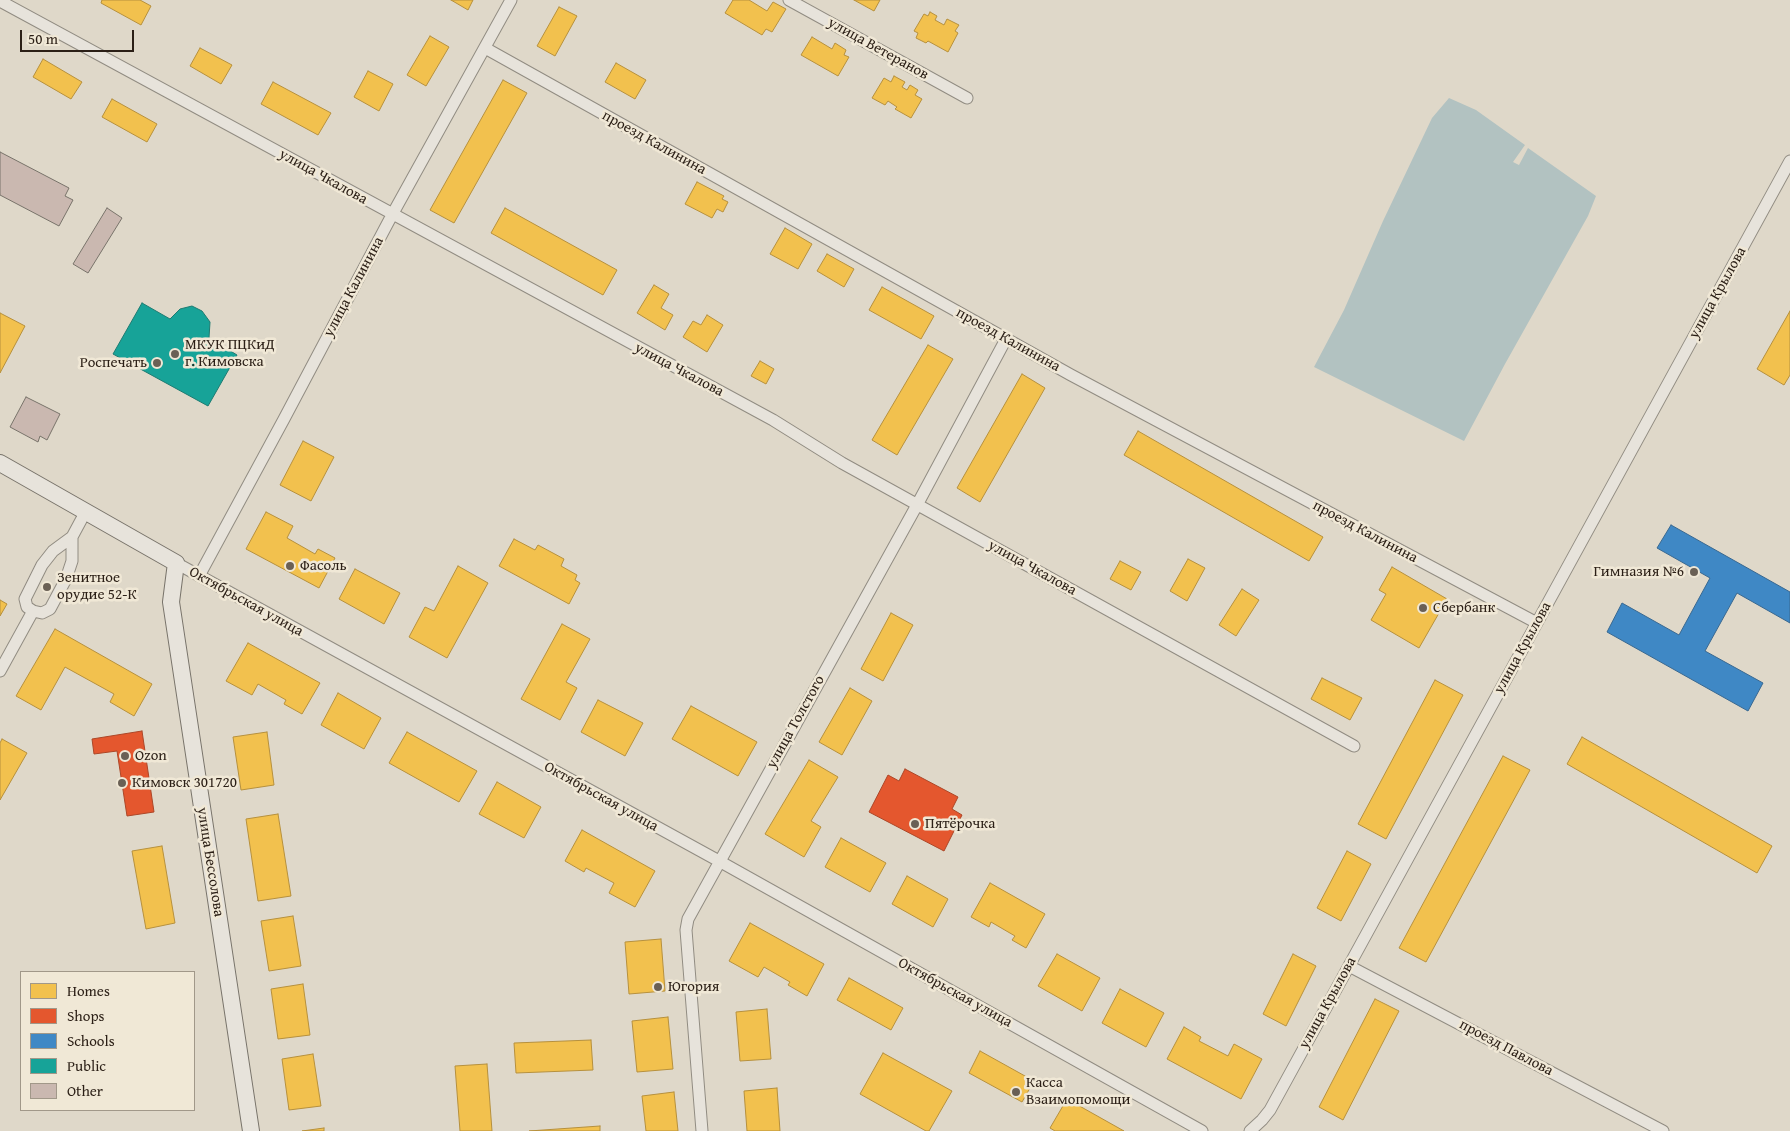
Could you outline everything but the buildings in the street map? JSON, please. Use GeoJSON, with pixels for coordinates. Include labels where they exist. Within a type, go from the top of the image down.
{"type":"FeatureCollection","features":[{"type":"Feature","properties":{"kind":"main road","name":"Октябрьская улица"},"geometry":{"type":"LineString","coordinates":[[0,463],[176,563]]}},
{"type":"Feature","properties":{"kind":"main road","name":"улица Бессолова"},"geometry":{"type":"LineString","coordinates":[[176,563],[171,602],[251,1131]]}},
{"type":"Feature","properties":{"kind":"street","name":"улица Калинина"},"geometry":{"type":"LineString","coordinates":[[199,576],[392,215],[512,0]]}},
{"type":"Feature","properties":{"kind":"street","name":"улица Ветеранов"},"geometry":{"type":"LineString","coordinates":[[789,0],[967,98]]}},
{"type":"Feature","properties":{"kind":"street","name":"улица Чкалова"},"geometry":{"type":"LineString","coordinates":[[0,1],[773,420],[842,463],[1354,746]]}},
{"type":"Feature","properties":{"kind":"street","name":"проезд Калинина"},"geometry":{"type":"LineString","coordinates":[[485,48],[1006,339],[1339,519],[1537,623]]}},
{"type":"Feature","properties":{"kind":"street","name":"улица Крылова"},"geometry":{"type":"LineString","coordinates":[[1250,1131],[1270,1110],[1790,161]]}},
{"type":"Feature","properties":{"kind":"street","name":"улица Толстого"},"geometry":{"type":"LineString","coordinates":[[702,1131],[686,924],[691,911],[917,505],[1006,339]]}},
{"type":"Feature","properties":{"kind":"street"},"geometry":{"type":"LineString","coordinates":[[72,537],[72,561],[66,579],[50,608],[42,613],[29,609],[26,604],[26,594],[42,565],[53,551],[72,537],[86,511]]}},
{"type":"Feature","properties":{"kind":"street","name":"Октябрьская улица"},"geometry":{"type":"LineString","coordinates":[[176,563],[1202,1131]]}},
{"type":"Feature","properties":{"kind":"street"},"geometry":{"type":"LineString","coordinates":[[0,671],[33,611]]}},
{"type":"Feature","properties":{"kind":"street","name":"проезд Павлова"},"geometry":{"type":"LineString","coordinates":[[1349,966],[1663,1131]]}},
{"type":"Feature","properties":{"kind":"shaded area"},"geometry":{"type":"Polygon","coordinates":[[[1449,98],[1476,110],[1525,145],[1513,162],[1519,165],[1528,148],[1596,196],[1588,216],[1464,441],[1314,367],[1344,310],[1383,221],[1432,118],[1449,98]]]}},
{"type":"Feature","properties":{"kind":"place","name":"МКУК ПЦКиД г. Кимовска"},"geometry":{"type":"Point","coordinates":[175,354]}},
{"type":"Feature","properties":{"kind":"place","name":"Роспечать"},"geometry":{"type":"Point","coordinates":[157,363]}},
{"type":"Feature","properties":{"kind":"place","name":"Фасоль"},"geometry":{"type":"Point","coordinates":[290,566]}},
{"type":"Feature","properties":{"kind":"place","name":"Гимназия №6"},"geometry":{"type":"Point","coordinates":[1694,572]}},
{"type":"Feature","properties":{"kind":"place","name":"Зенитное орудие 52-К"},"geometry":{"type":"Point","coordinates":[47,587]}},
{"type":"Feature","properties":{"kind":"place","name":"Сбербанк"},"geometry":{"type":"Point","coordinates":[1423,608]}},
{"type":"Feature","properties":{"kind":"place","name":"Ozon"},"geometry":{"type":"Point","coordinates":[125,756]}},
{"type":"Feature","properties":{"kind":"place","name":"Кимовск 301720"},"geometry":{"type":"Point","coordinates":[122,783]}},
{"type":"Feature","properties":{"kind":"place","name":"Пятёрочка"},"geometry":{"type":"Point","coordinates":[915,824]}},
{"type":"Feature","properties":{"kind":"place","name":"Югория"},"geometry":{"type":"Point","coordinates":[658,987]}},
{"type":"Feature","properties":{"kind":"place","name":"Касса Взаимопомощи"},"geometry":{"type":"Point","coordinates":[1016,1092]}}]}
